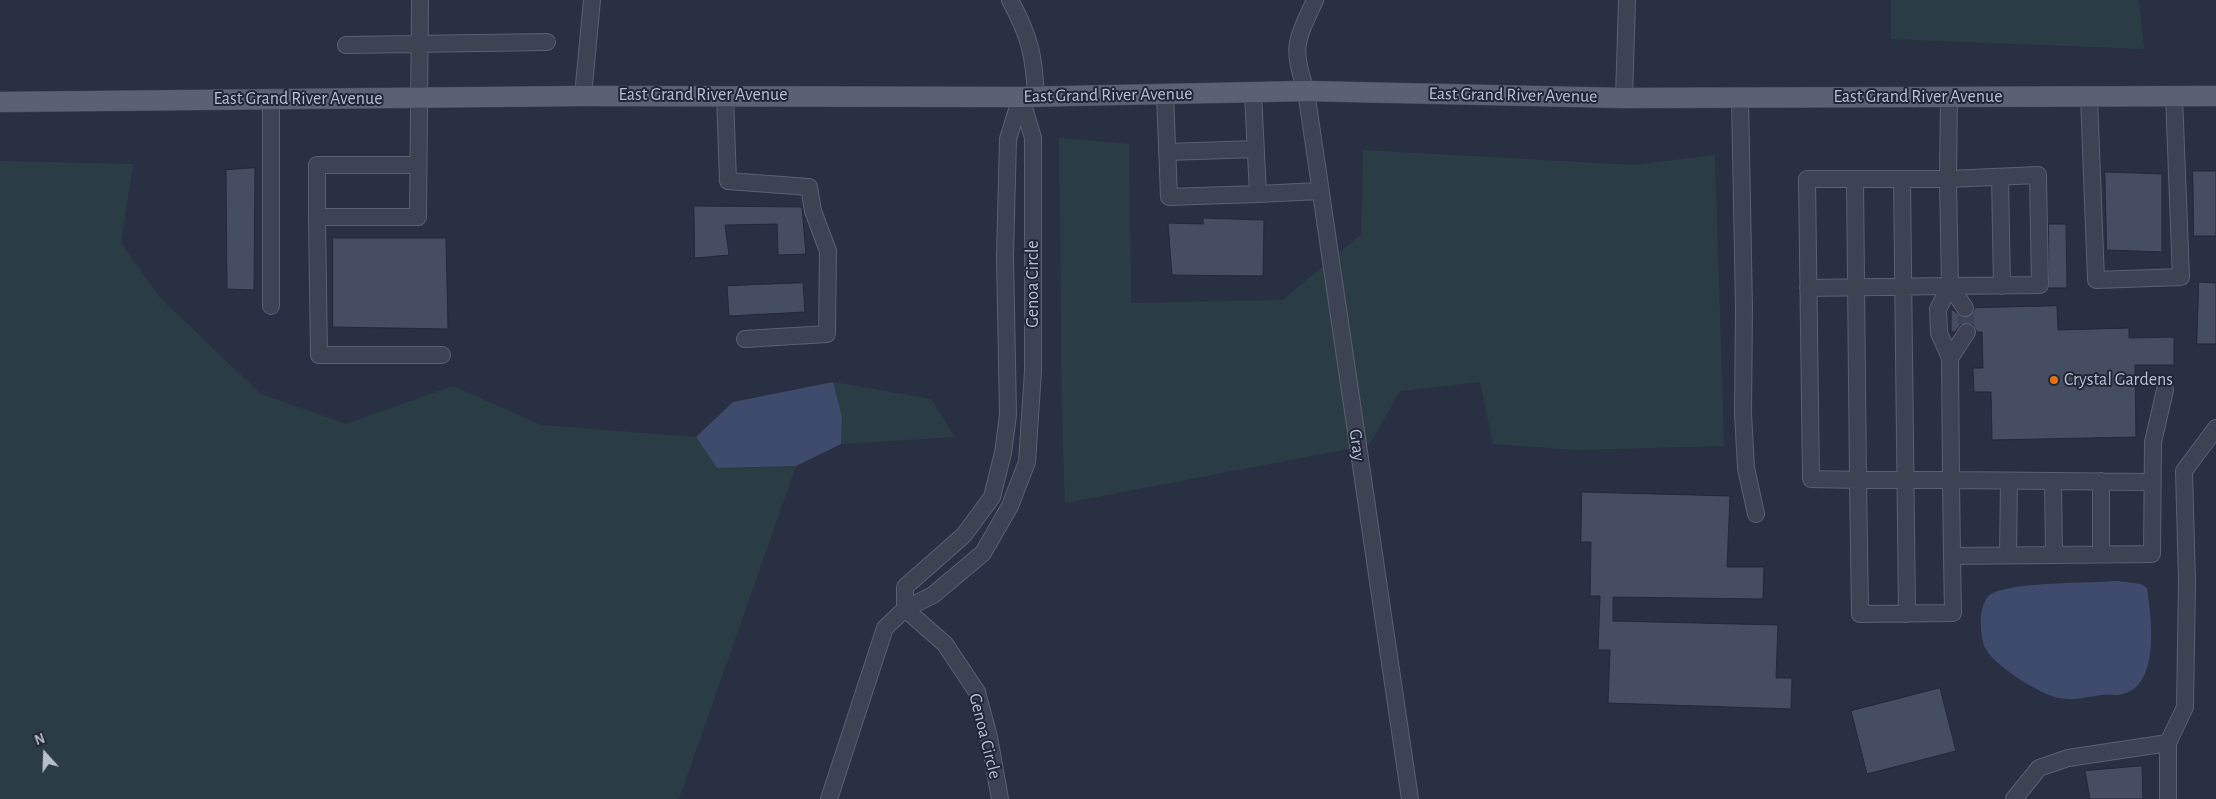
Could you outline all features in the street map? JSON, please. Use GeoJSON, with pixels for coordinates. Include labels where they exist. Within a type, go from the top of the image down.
{"type":"FeatureCollection","features":[{"type":"Feature","properties":{"kind":"main road","name":"East Grand River Avenue"},"geometry":{"type":"LineString","coordinates":[[0,102],[725,95],[1029,97],[1306,91],[1624,98],[2216,96]]}},
{"type":"Feature","properties":{"kind":"street"},"geometry":{"type":"LineString","coordinates":[[317,217],[418,217],[420,0]]}},
{"type":"Feature","properties":{"kind":"street"},"geometry":{"type":"LineString","coordinates":[[583,96],[592,0]]}},
{"type":"Feature","properties":{"kind":"street"},"geometry":{"type":"LineString","coordinates":[[1010,0],[1025,27],[1031,45],[1034,61],[1029,97]]}},
{"type":"Feature","properties":{"kind":"street","name":"Gray"},"geometry":{"type":"LineString","coordinates":[[1315,0],[1297,39],[1296,62],[1306,91],[1319,191],[1410,799]]}},
{"type":"Feature","properties":{"kind":"street"},"geometry":{"type":"LineString","coordinates":[[1624,98],[1627,0]]}},
{"type":"Feature","properties":{"kind":"street"},"geometry":{"type":"LineString","coordinates":[[346,45],[547,42]]}},
{"type":"Feature","properties":{"kind":"street"},"geometry":{"type":"LineString","coordinates":[[1254,93],[1258,194]]}},
{"type":"Feature","properties":{"kind":"street"},"geometry":{"type":"LineString","coordinates":[[1165,94],[1169,197],[1319,191]]}},
{"type":"Feature","properties":{"kind":"street"},"geometry":{"type":"LineString","coordinates":[[725,95],[728,181],[810,187],[813,211],[828,251],[827,334],[745,339]]}},
{"type":"Feature","properties":{"kind":"street"},"geometry":{"type":"LineString","coordinates":[[2090,97],[2096,280],[2180,277],[2174,96]]}},
{"type":"Feature","properties":{"kind":"street","name":"Genoa Circle"},"geometry":{"type":"LineString","coordinates":[[1000,799],[990,737],[977,692],[945,644],[905,609],[905,587],[964,535],[992,497],[1003,453],[1008,415],[1006,369],[1006,197],[1008,139],[1029,97]]}},
{"type":"Feature","properties":{"kind":"street","name":"Genoa Circle"},"geometry":{"type":"LineString","coordinates":[[829,799],[885,628],[905,609],[933,595],[983,553],[1010,506],[1027,462],[1033,371],[1033,138],[1029,97]]}},
{"type":"Feature","properties":{"kind":"street"},"geometry":{"type":"LineString","coordinates":[[1740,97],[1744,309],[1743,413],[1746,468],[1756,514]]}},
{"type":"Feature","properties":{"kind":"street"},"geometry":{"type":"LineString","coordinates":[[1855,180],[1860,614],[1953,613],[1950,358],[1939,333],[1938,309],[1950,286],[1949,97]]}},
{"type":"Feature","properties":{"kind":"street"},"geometry":{"type":"LineString","coordinates":[[271,99],[272,306]]}},
{"type":"Feature","properties":{"kind":"street"},"geometry":{"type":"LineString","coordinates":[[1167,152],[1256,149]]}},
{"type":"Feature","properties":{"kind":"street"},"geometry":{"type":"LineString","coordinates":[[418,165],[317,165],[319,355],[442,355]]}},
{"type":"Feature","properties":{"kind":"street"},"geometry":{"type":"LineString","coordinates":[[1808,288],[2040,285],[2038,175],[1902,180],[1807,179],[1808,288],[1811,479],[2151,482]]}},
{"type":"Feature","properties":{"kind":"street"},"geometry":{"type":"LineString","coordinates":[[2000,177],[2002,286]]}},
{"type":"Feature","properties":{"kind":"street"},"geometry":{"type":"LineString","coordinates":[[1902,180],[1907,614]]}},
{"type":"Feature","properties":{"kind":"street"},"geometry":{"type":"LineString","coordinates":[[1006,197],[1033,197]]}},
{"type":"Feature","properties":{"kind":"street"},"geometry":{"type":"LineString","coordinates":[[1950,286],[1965,308]]}},
{"type":"Feature","properties":{"kind":"street"},"geometry":{"type":"LineString","coordinates":[[1950,358],[1967,332]]}},
{"type":"Feature","properties":{"kind":"street"},"geometry":{"type":"LineString","coordinates":[[1006,369],[1033,371]]}},
{"type":"Feature","properties":{"kind":"street"},"geometry":{"type":"LineString","coordinates":[[1952,556],[2152,554],[2151,482],[2153,442],[2165,390]]}},
{"type":"Feature","properties":{"kind":"street"},"geometry":{"type":"LineString","coordinates":[[2168,799],[2168,743],[2185,707],[2187,581],[2184,471],[2216,428]]}},
{"type":"Feature","properties":{"kind":"street"},"geometry":{"type":"LineString","coordinates":[[2008,481],[2008,555]]}},
{"type":"Feature","properties":{"kind":"street"},"geometry":{"type":"LineString","coordinates":[[2054,481],[2054,555]]}},
{"type":"Feature","properties":{"kind":"street"},"geometry":{"type":"LineString","coordinates":[[2101,481],[2101,554]]}},
{"type":"Feature","properties":{"kind":"street"},"geometry":{"type":"LineString","coordinates":[[992,497],[1010,506]]}},
{"type":"Feature","properties":{"kind":"street"},"geometry":{"type":"LineString","coordinates":[[2014,799],[2040,768],[2068,758],[2168,743]]}},
{"type":"Feature","properties":{"kind":"shaded area"},"geometry":{"type":"Polygon","coordinates":[[[1891,0],[2139,0],[2144,49],[1891,39],[1891,0]]]}},
{"type":"Feature","properties":{"kind":"shaded area"},"geometry":{"type":"Polygon","coordinates":[[[1059,138],[1129,144],[1131,303],[1283,300],[1361,235],[1363,150],[1634,165],[1715,155],[1724,446],[1578,450],[1493,444],[1480,382],[1400,391],[1369,445],[1065,503],[1062,415],[1059,138]]]}},
{"type":"Feature","properties":{"kind":"shaded area"},"geometry":{"type":"Polygon","coordinates":[[[0,161],[133,164],[121,243],[161,299],[261,394],[346,424],[453,386],[541,425],[696,437],[717,468],[796,466],[679,799],[0,799],[0,161]]]}},
{"type":"Feature","properties":{"kind":"shaded area"},"geometry":{"type":"Polygon","coordinates":[[[833,382],[931,399],[955,437],[841,444],[842,417],[833,382]]]}},
{"type":"Feature","properties":{"kind":"water"},"geometry":{"type":"Polygon","coordinates":[[[833,382],[842,417],[841,444],[796,466],[717,468],[696,437],[733,402],[833,382]]]}},
{"type":"Feature","properties":{"kind":"water"},"geometry":{"type":"Polygon","coordinates":[[[2117,581],[2141,584],[2147,588],[2151,648],[2143,677],[2135,688],[2118,695],[2070,699],[2059,698],[2040,691],[2018,678],[1998,663],[1985,648],[1981,632],[1981,615],[1986,600],[1993,593],[2004,589],[2035,585],[2117,581]]]}},
{"type":"Feature","properties":{"kind":"building"},"geometry":{"type":"Polygon","coordinates":[[[255,168],[254,290],[227,289],[226,170],[255,168]]]}},
{"type":"Feature","properties":{"kind":"building"},"geometry":{"type":"Polygon","coordinates":[[[2193,171],[2216,171],[2216,236],[2194,236],[2193,171]]]}},
{"type":"Feature","properties":{"kind":"building"},"geometry":{"type":"Polygon","coordinates":[[[2105,172],[2162,174],[2162,252],[2107,250],[2105,172]]]}},
{"type":"Feature","properties":{"kind":"building"},"geometry":{"type":"Polygon","coordinates":[[[694,206],[802,207],[806,254],[778,255],[777,224],[725,225],[729,255],[695,258],[694,206]]]}},
{"type":"Feature","properties":{"kind":"building"},"geometry":{"type":"Polygon","coordinates":[[[1203,218],[1264,220],[1263,276],[1172,275],[1168,223],[1203,224],[1203,218]]]}},
{"type":"Feature","properties":{"kind":"building"},"geometry":{"type":"Polygon","coordinates":[[[2049,224],[2066,224],[2067,288],[2049,288],[2049,224]]]}},
{"type":"Feature","properties":{"kind":"building"},"geometry":{"type":"Polygon","coordinates":[[[333,238],[446,238],[448,329],[333,327],[333,238]]]}},
{"type":"Feature","properties":{"kind":"building"},"geometry":{"type":"Polygon","coordinates":[[[2199,282],[2216,283],[2216,344],[2197,344],[2199,282]]]}},
{"type":"Feature","properties":{"kind":"building"},"geometry":{"type":"Polygon","coordinates":[[[803,283],[805,312],[729,316],[727,286],[803,283]]]}},
{"type":"Feature","properties":{"kind":"building","name":"Crystal Gardens"},"geometry":{"type":"Polygon","coordinates":[[[2057,306],[2058,330],[2129,328],[2129,338],[2174,337],[2174,365],[2135,365],[2136,437],[1992,440],[1991,392],[1974,392],[1973,368],[1983,368],[1982,332],[1977,332],[1973,324],[1967,322],[1962,323],[1955,332],[1951,332],[1951,309],[1965,318],[1971,316],[1975,308],[2057,306]]]}},
{"type":"Feature","properties":{"kind":"building"},"geometry":{"type":"Polygon","coordinates":[[[1582,492],[1730,496],[1727,567],[1764,567],[1763,599],[1613,597],[1613,621],[1778,625],[1776,678],[1792,678],[1791,709],[1608,703],[1610,650],[1598,650],[1600,596],[1590,596],[1591,542],[1581,542],[1582,492]]]}},
{"type":"Feature","properties":{"kind":"building"},"geometry":{"type":"Polygon","coordinates":[[[1940,688],[1956,751],[1867,774],[1851,711],[1940,688]]]}},
{"type":"Feature","properties":{"kind":"building"},"geometry":{"type":"Polygon","coordinates":[[[2142,766],[2143,799],[2090,799],[2085,771],[2142,766]]]}},
{"type":"Feature","properties":{"kind":"tunnel"},"geometry":{"type":"LineString","coordinates":[[1965,308],[1967,332]]}},
{"type":"Feature","properties":{"kind":"place","name":"Crystal Gardens"},"geometry":{"type":"Point","coordinates":[2054,380]}}]}
